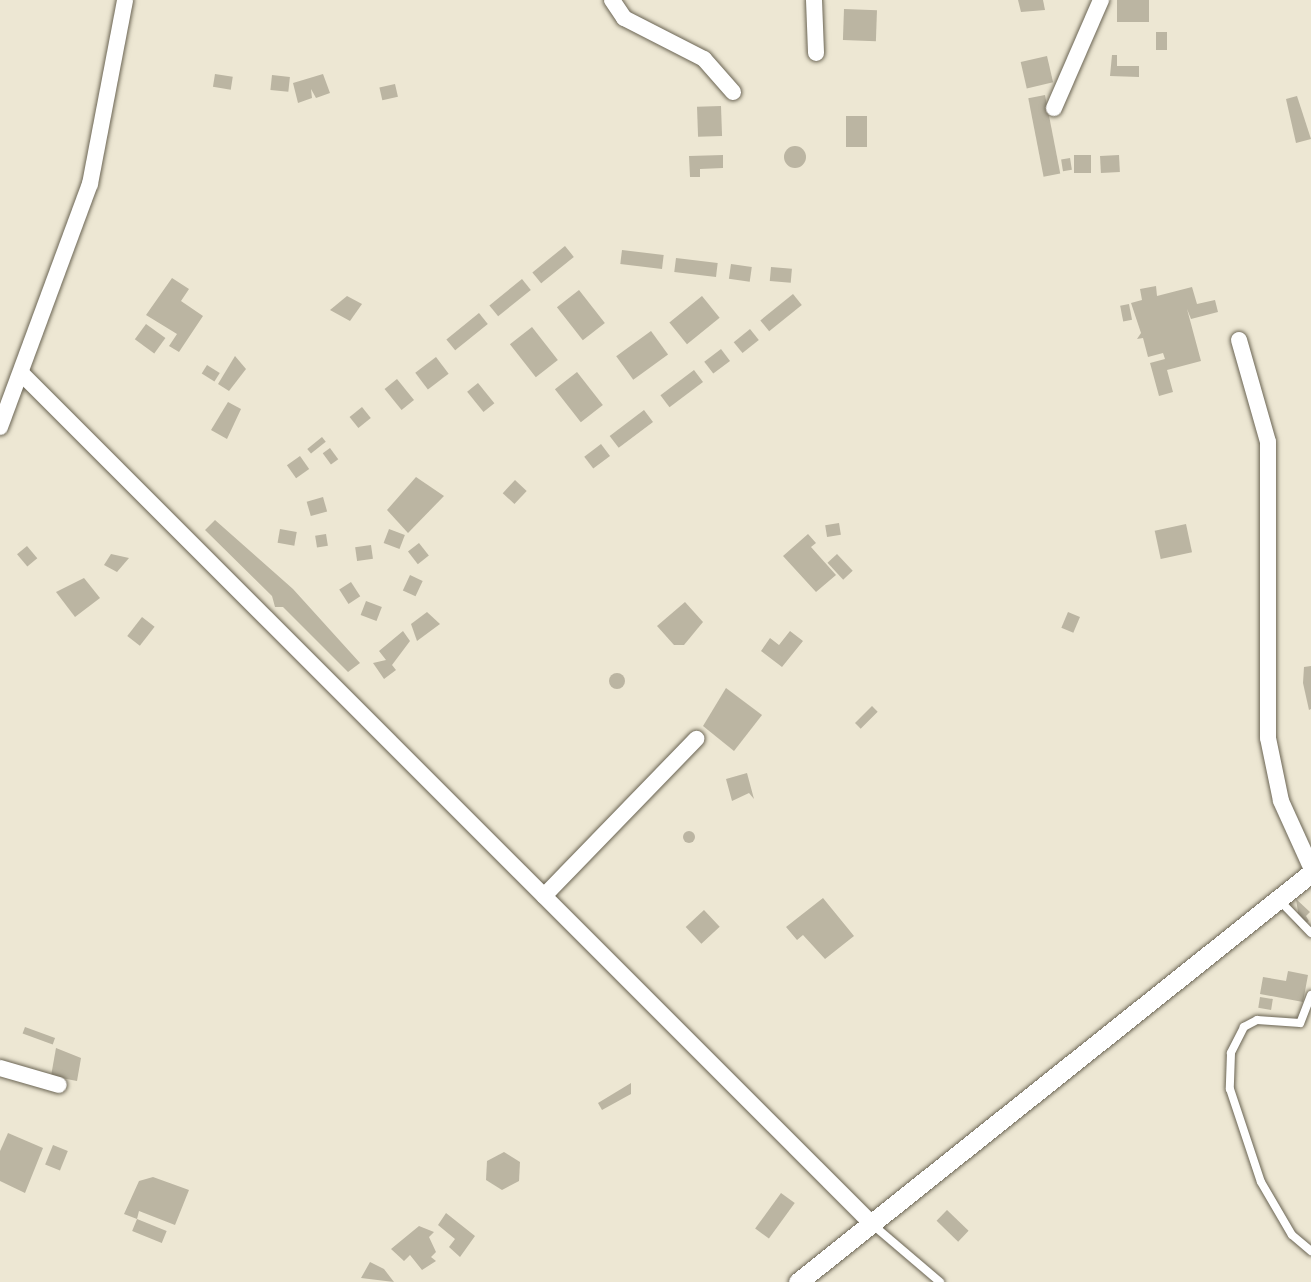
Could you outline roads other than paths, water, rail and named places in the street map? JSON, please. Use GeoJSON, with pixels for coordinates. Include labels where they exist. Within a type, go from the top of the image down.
{"type":"FeatureCollection","features":[{"type":"Feature","properties":{"kind":"street"},"geometry":{"type":"LineString","coordinates":[[0,427],[22,374],[90,184],[125,0]]}},
{"type":"Feature","properties":{"kind":"street"},"geometry":{"type":"LineString","coordinates":[[612,0],[624,18],[704,59],[733,92]]}},
{"type":"Feature","properties":{"kind":"street"},"geometry":{"type":"LineString","coordinates":[[814,0],[816,53]]}},
{"type":"Feature","properties":{"kind":"street"},"geometry":{"type":"LineString","coordinates":[[1054,108],[1101,0]]}},
{"type":"Feature","properties":{"kind":"street"},"geometry":{"type":"LineString","coordinates":[[1238,340],[1268,442],[1268,738],[1281,801],[1311,867]]}},
{"type":"Feature","properties":{"kind":"street"},"geometry":{"type":"LineString","coordinates":[[22,374],[871,1223]]}},
{"type":"Feature","properties":{"kind":"street"},"geometry":{"type":"LineString","coordinates":[[544,896],[696,739]]}},
{"type":"Feature","properties":{"kind":"street"},"geometry":{"type":"LineString","coordinates":[[798,1282],[1311,873]]}},
{"type":"Feature","properties":{"kind":"street"},"geometry":{"type":"LineString","coordinates":[[0,1068],[59,1085]]}},
{"type":"Feature","properties":{"kind":"lane"},"geometry":{"type":"LineString","coordinates":[[1278,898],[1311,933]]}},
{"type":"Feature","properties":{"kind":"lane"},"geometry":{"type":"LineString","coordinates":[[1311,995],[1300,1023],[1257,1020],[1244,1027],[1231,1053],[1230,1088],[1261,1182],[1292,1235],[1311,1251]]}},
{"type":"Feature","properties":{"kind":"lane"},"geometry":{"type":"LineString","coordinates":[[871,1223],[940,1282]]}}]}
